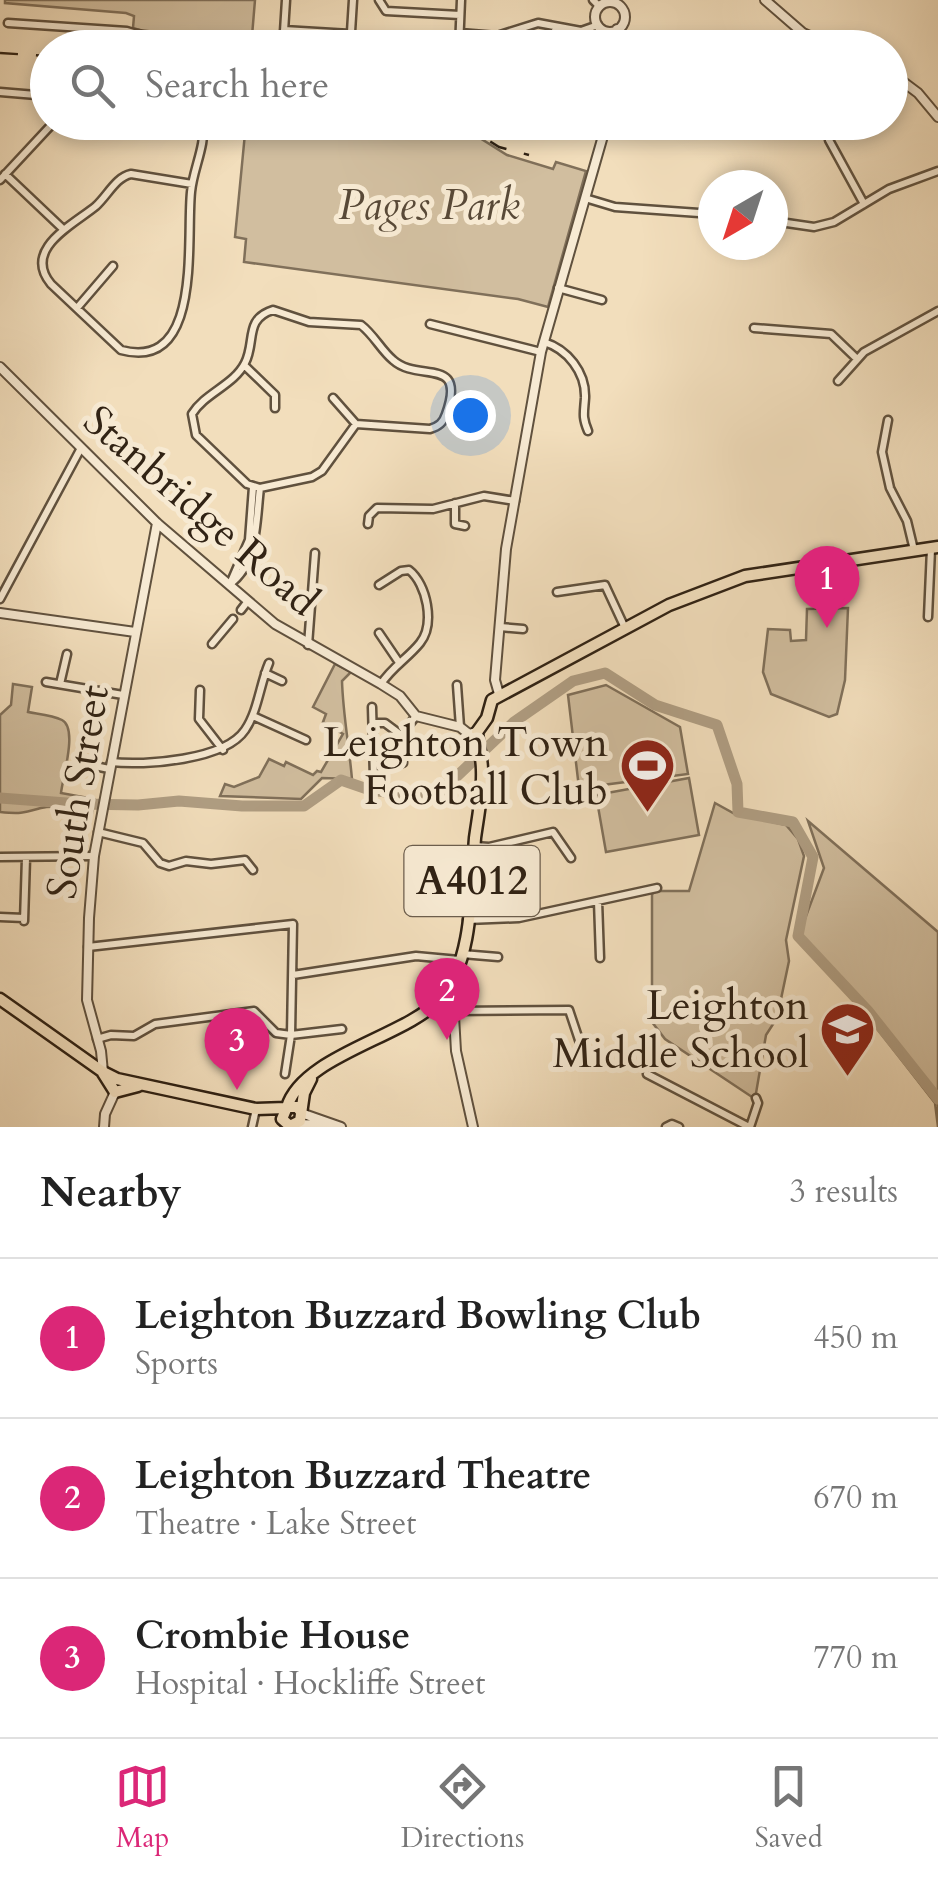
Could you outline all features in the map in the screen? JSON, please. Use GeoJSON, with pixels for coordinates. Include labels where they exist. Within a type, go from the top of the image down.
{"type":"FeatureCollection","features":[{"type":"Feature","properties":{"kind":"main road"},"geometry":{"type":"LineString","coordinates":[[478,736],[492,700],[499,694],[558,667],[680,600],[744,576],[935,547]]}},
{"type":"Feature","properties":{"kind":"main road","name":"A4012"},"geometry":{"type":"LineString","coordinates":[[441,998],[461,957],[468,920],[481,759],[478,736]]}},
{"type":"Feature","properties":{"kind":"main road"},"geometry":{"type":"LineString","coordinates":[[0,998],[118,1086],[145,1084],[294,1121]]}},
{"type":"Feature","properties":{"kind":"main road"},"geometry":{"type":"LineString","coordinates":[[286,1108],[292,1094],[311,1078],[441,998]]}},
{"type":"Feature","properties":{"kind":"main road"},"geometry":{"type":"LineString","coordinates":[[294,1121],[311,1078]]}},
{"type":"Feature","properties":{"kind":"main road"},"geometry":{"type":"LineString","coordinates":[[256,1109],[294,1106],[294,1121]]}},
{"type":"Feature","properties":{"kind":"street"},"geometry":{"type":"LineString","coordinates":[[284,30],[286,0]]}},
{"type":"Feature","properties":{"kind":"street"},"geometry":{"type":"LineString","coordinates":[[350,30],[353,0]]}},
{"type":"Feature","properties":{"kind":"street"},"geometry":{"type":"LineString","coordinates":[[379,0],[386,10],[460,14]]}},
{"type":"Feature","properties":{"kind":"street"},"geometry":{"type":"LineString","coordinates":[[460,30],[462,0]]}},
{"type":"Feature","properties":{"kind":"street"},"geometry":{"type":"LineString","coordinates":[[765,0],[800,30]]}},
{"type":"Feature","properties":{"kind":"street"},"geometry":{"type":"LineString","coordinates":[[596,3],[623,3],[624,18],[617,30],[604,30],[598,24],[596,3]]}},
{"type":"Feature","properties":{"kind":"street"},"geometry":{"type":"LineString","coordinates":[[8,22],[127,30]]}},
{"type":"Feature","properties":{"kind":"street"},"geometry":{"type":"LineString","coordinates":[[516,30],[538,23],[574,30]]}},
{"type":"Feature","properties":{"kind":"street"},"geometry":{"type":"LineString","coordinates":[[583,30],[598,24]]}},
{"type":"Feature","properties":{"kind":"street"},"geometry":{"type":"LineString","coordinates":[[908,85],[938,117]]}},
{"type":"Feature","properties":{"kind":"street"},"geometry":{"type":"LineString","coordinates":[[0,92],[30,94]]}},
{"type":"Feature","properties":{"kind":"street"},"geometry":{"type":"LineString","coordinates":[[37,140],[2,177],[63,229]]}},
{"type":"Feature","properties":{"kind":"street"},"geometry":{"type":"LineString","coordinates":[[192,184],[132,174],[122,176],[104,199],[63,229],[42,255],[42,274],[121,350],[136,354],[153,352],[176,331],[183,308],[192,184],[201,140]]}},
{"type":"Feature","properties":{"kind":"street"},"geometry":{"type":"LineString","coordinates":[[499,694],[496,680],[506,548],[541,352],[601,140]]}},
{"type":"Feature","properties":{"kind":"street"},"geometry":{"type":"LineString","coordinates":[[829,140],[864,204]]}},
{"type":"Feature","properties":{"kind":"street"},"geometry":{"type":"LineString","coordinates":[[788,224],[814,227],[834,222],[889,189],[938,171]]}},
{"type":"Feature","properties":{"kind":"street"},"geometry":{"type":"LineString","coordinates":[[585,198],[614,207],[698,213]]}},
{"type":"Feature","properties":{"kind":"street"},"geometry":{"type":"LineString","coordinates":[[76,308],[114,266]]}},
{"type":"Feature","properties":{"kind":"street"},"geometry":{"type":"LineString","coordinates":[[558,288],[602,300]]}},
{"type":"Feature","properties":{"kind":"street"},"geometry":{"type":"LineString","coordinates":[[256,488],[196,435],[192,414],[199,403],[244,366],[253,322],[261,314],[273,310],[309,322],[361,325],[398,364],[442,374],[450,380],[452,390],[439,426],[430,429],[356,424]]}},
{"type":"Feature","properties":{"kind":"street"},"geometry":{"type":"LineString","coordinates":[[838,380],[856,358],[938,312]]}},
{"type":"Feature","properties":{"kind":"street"},"geometry":{"type":"LineString","coordinates":[[430,324],[541,352]]}},
{"type":"Feature","properties":{"kind":"street"},"geometry":{"type":"LineString","coordinates":[[754,328],[831,334],[856,358]]}},
{"type":"Feature","properties":{"kind":"street"},"geometry":{"type":"LineString","coordinates":[[544,342],[562,348],[576,367],[586,394],[581,415],[588,431]]}},
{"type":"Feature","properties":{"kind":"street"},"geometry":{"type":"LineString","coordinates":[[244,366],[275,395],[275,408]]}},
{"type":"Feature","properties":{"kind":"street","name":"Stanbridge Road"},"geometry":{"type":"LineString","coordinates":[[0,367],[157,523],[248,601],[308,645],[400,696],[416,716],[460,727],[478,736]]}},
{"type":"Feature","properties":{"kind":"street"},"geometry":{"type":"LineString","coordinates":[[332,398],[344,406],[356,424]]}},
{"type":"Feature","properties":{"kind":"street"},"geometry":{"type":"LineString","coordinates":[[888,420],[882,452],[890,488],[907,521],[914,550]]}},
{"type":"Feature","properties":{"kind":"street"},"geometry":{"type":"LineString","coordinates":[[256,488],[312,477],[322,471],[356,424]]}},
{"type":"Feature","properties":{"kind":"street"},"geometry":{"type":"LineString","coordinates":[[0,599],[81,448]]}},
{"type":"Feature","properties":{"kind":"street"},"geometry":{"type":"LineString","coordinates":[[230,584],[246,566],[254,541],[256,488]]}},
{"type":"Feature","properties":{"kind":"street"},"geometry":{"type":"LineString","coordinates":[[368,524],[368,516],[377,508],[433,509],[470,496],[515,501]]}},
{"type":"Feature","properties":{"kind":"street"},"geometry":{"type":"LineString","coordinates":[[455,504],[456,524],[464,526]]}},
{"type":"Feature","properties":{"kind":"street","name":"South Street"},"geometry":{"type":"LineString","coordinates":[[102,1072],[87,1000],[94,856],[157,523]]}},
{"type":"Feature","properties":{"kind":"street"},"geometry":{"type":"LineString","coordinates":[[928,617],[935,547]]}},
{"type":"Feature","properties":{"kind":"street"},"geometry":{"type":"LineString","coordinates":[[308,645],[315,553]]}},
{"type":"Feature","properties":{"kind":"street"},"geometry":{"type":"LineString","coordinates":[[380,585],[409,570],[416,575],[428,609],[426,632],[420,643],[398,662],[382,684]]}},
{"type":"Feature","properties":{"kind":"street"},"geometry":{"type":"LineString","coordinates":[[557,592],[605,585],[625,628]]}},
{"type":"Feature","properties":{"kind":"street"},"geometry":{"type":"LineString","coordinates":[[241,610],[248,601]]}},
{"type":"Feature","properties":{"kind":"street"},"geometry":{"type":"LineString","coordinates":[[0,614],[135,632]]}},
{"type":"Feature","properties":{"kind":"street"},"geometry":{"type":"LineString","coordinates":[[212,644],[233,619]]}},
{"type":"Feature","properties":{"kind":"street"},"geometry":{"type":"LineString","coordinates":[[500,627],[523,629]]}},
{"type":"Feature","properties":{"kind":"street"},"geometry":{"type":"LineString","coordinates":[[379,633],[398,662]]}},
{"type":"Feature","properties":{"kind":"street"},"geometry":{"type":"LineString","coordinates":[[60,684],[66,654]]}},
{"type":"Feature","properties":{"kind":"street"},"geometry":{"type":"LineString","coordinates":[[80,764],[132,764],[223,750],[244,732],[253,716],[269,663]]}},
{"type":"Feature","properties":{"kind":"street"},"geometry":{"type":"LineString","coordinates":[[265,673],[282,681]]}},
{"type":"Feature","properties":{"kind":"street"},"geometry":{"type":"LineString","coordinates":[[46,682],[122,695]]}},
{"type":"Feature","properties":{"kind":"street"},"geometry":{"type":"LineString","coordinates":[[457,686],[460,727]]}},
{"type":"Feature","properties":{"kind":"street"},"geometry":{"type":"LineString","coordinates":[[200,690],[199,719],[223,750]]}},
{"type":"Feature","properties":{"kind":"street"},"geometry":{"type":"LineString","coordinates":[[372,706],[374,778]]}},
{"type":"Feature","properties":{"kind":"street"},"geometry":{"type":"LineString","coordinates":[[253,716],[306,740]]}},
{"type":"Feature","properties":{"kind":"street"},"geometry":{"type":"LineString","coordinates":[[403,763],[401,735],[416,716]]}},
{"type":"Feature","properties":{"kind":"street"},"geometry":{"type":"LineString","coordinates":[[372,723],[385,723],[401,735]]}},
{"type":"Feature","properties":{"kind":"street"},"geometry":{"type":"LineString","coordinates":[[474,846],[490,848],[551,828],[571,858]]}},
{"type":"Feature","properties":{"kind":"street"},"geometry":{"type":"LineString","coordinates":[[98,832],[143,842],[160,863],[169,866],[186,860],[211,864],[245,860],[253,870]]}},
{"type":"Feature","properties":{"kind":"street"},"geometry":{"type":"LineString","coordinates":[[0,857],[94,856]]}},
{"type":"Feature","properties":{"kind":"street"},"geometry":{"type":"LineString","coordinates":[[0,917],[24,919],[26,858]]}},
{"type":"Feature","properties":{"kind":"street"},"geometry":{"type":"LineString","coordinates":[[468,920],[519,918],[657,888]]}},
{"type":"Feature","properties":{"kind":"street"},"geometry":{"type":"LineString","coordinates":[[598,901],[600,958]]}},
{"type":"Feature","properties":{"kind":"street"},"geometry":{"type":"LineString","coordinates":[[88,947],[293,924],[291,1035],[286,1074]]}},
{"type":"Feature","properties":{"kind":"street"},"geometry":{"type":"LineString","coordinates":[[292,975],[416,956],[498,957]]}},
{"type":"Feature","properties":{"kind":"street"},"geometry":{"type":"LineString","coordinates":[[441,998],[452,1011],[456,1051],[473,1127]]}},
{"type":"Feature","properties":{"kind":"street"},"geometry":{"type":"LineString","coordinates":[[452,1011],[569,1010],[582,1049]]}},
{"type":"Feature","properties":{"kind":"street"},"geometry":{"type":"LineString","coordinates":[[97,1039],[134,1036],[154,1024],[251,1011],[259,1013],[276,1033],[342,1029]]}},
{"type":"Feature","properties":{"kind":"street"},"geometry":{"type":"LineString","coordinates":[[647,1074],[750,1127],[758,1104],[756,1098]]}},
{"type":"Feature","properties":{"kind":"street"},"geometry":{"type":"LineString","coordinates":[[101,1126],[118,1086]]}},
{"type":"Feature","properties":{"kind":"street"},"geometry":{"type":"LineString","coordinates":[[252,1127],[256,1109]]}},
{"type":"Feature","properties":{"kind":"street"},"geometry":{"type":"LineString","coordinates":[[294,1121],[338,1126]]}},
{"type":"Feature","properties":{"kind":"street"},"geometry":{"type":"LineString","coordinates":[[666,1127],[678,1127]]}},
{"type":"Feature","properties":{"kind":"green space"},"geometry":{"type":"Polygon","coordinates":[[[255,0],[252,30],[140,30],[133,28],[134,16],[126,13],[5,3],[255,0]]]}},
{"type":"Feature","properties":{"kind":"green space","name":"Pages Park"},"geometry":{"type":"Polygon","coordinates":[[[244,140],[483,140],[507,155],[553,169],[556,162],[586,171],[548,307],[518,299],[244,262],[246,239],[235,237],[244,140]]]}},
{"type":"Feature","properties":{"kind":"green space"},"geometry":{"type":"Polygon","coordinates":[[[848,608],[845,680],[837,714],[829,717],[771,694],[763,672],[768,629],[790,630],[791,641],[806,640],[807,609],[848,608]]]}},
{"type":"Feature","properties":{"kind":"green space"},"geometry":{"type":"Polygon","coordinates":[[[335,664],[351,672],[342,681],[352,779],[322,778],[301,799],[220,796],[225,784],[234,787],[259,777],[269,759],[313,775],[321,772],[343,734],[323,722],[326,714],[313,707],[335,664]]]}},
{"type":"Feature","properties":{"kind":"green space"},"geometry":{"type":"Polygon","coordinates":[[[13,684],[32,687],[28,712],[58,718],[67,725],[69,742],[61,793],[94,799],[92,813],[54,807],[22,813],[0,812],[0,715],[11,705],[13,684]]]}},
{"type":"Feature","properties":{"kind":"green space"},"geometry":{"type":"Polygon","coordinates":[[[606,685],[680,727],[688,774],[579,788],[568,695],[606,685]]]}},
{"type":"Feature","properties":{"kind":"green space","name":"Leighton Town Football Club"},"geometry":{"type":"Polygon","coordinates":[[[689,778],[699,835],[606,852],[596,795],[689,778]]]}},
{"type":"Feature","properties":{"kind":"green space"},"geometry":{"type":"Polygon","coordinates":[[[715,803],[735,814],[786,825],[798,839],[804,856],[786,940],[789,961],[777,1018],[766,1035],[755,1099],[665,1039],[652,1022],[652,894],[689,891],[715,803]]]}},
{"type":"Feature","properties":{"kind":"green space"},"geometry":{"type":"Polygon","coordinates":[[[808,821],[938,932],[938,1127],[935,1103],[865,1013],[797,940],[824,868],[808,821]]]}},
{"type":"Feature","properties":{"kind":"waterway"},"geometry":{"type":"LineString","coordinates":[[0,798],[80,804],[179,801],[304,806],[341,780],[370,790],[434,798],[514,722],[573,681],[605,673],[655,705],[717,725],[737,784],[738,812],[793,822],[813,857],[798,936],[868,1011],[938,1099]]}},
{"type":"Feature","properties":{"kind":"railway"},"geometry":{"type":"LineString","coordinates":[[0,53],[30,55]]}},
{"type":"Feature","properties":{"kind":"railway"},"geometry":{"type":"LineString","coordinates":[[488,140],[529,155]]}},
{"type":"Feature","properties":{"kind":"place","name":"Leighton Buzzard Bowling Club"},"geometry":{"type":"Point","coordinates":[827,628]}},
{"type":"Feature","properties":{"kind":"place","name":"Leighton Town Football Club"},"geometry":{"type":"Point","coordinates":[647,815]}},
{"type":"Feature","properties":{"kind":"place","name":"Leighton Buzzard Theatre"},"geometry":{"type":"Point","coordinates":[447,1040]}},
{"type":"Feature","properties":{"kind":"place","name":"Leighton Middle School"},"geometry":{"type":"Point","coordinates":[848,1078]}},
{"type":"Feature","properties":{"kind":"place","name":"Crombie House"},"geometry":{"type":"Point","coordinates":[237,1090]}}]}
